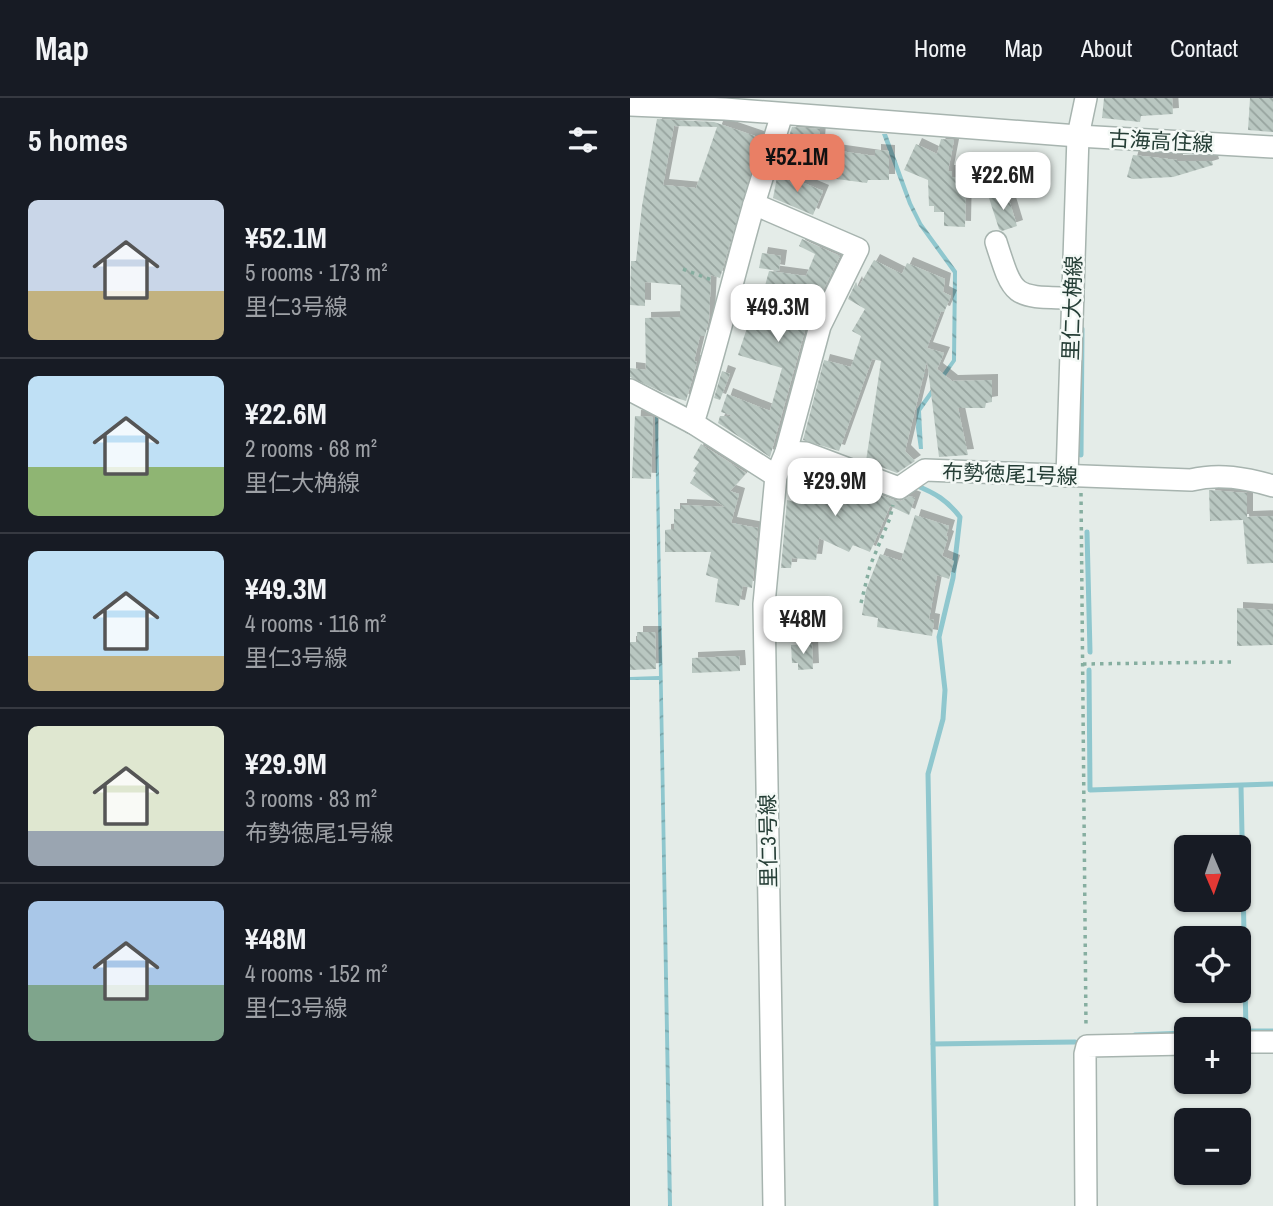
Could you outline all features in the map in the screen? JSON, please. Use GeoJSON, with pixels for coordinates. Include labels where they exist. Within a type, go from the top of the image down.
{"type":"FeatureCollection","features":[{"type":"Feature","properties":{"kind":"street","name":"里仁大桷線"},"geometry":{"type":"LineString","coordinates":[[1074,476],[1073,298],[1078,136],[1086,98]]}},
{"type":"Feature","properties":{"kind":"street","name":"古海高住線"},"geometry":{"type":"LineString","coordinates":[[630,105],[793,109],[1078,136],[1273,147]]}},
{"type":"Feature","properties":{"kind":"street"},"geometry":{"type":"LineString","coordinates":[[693,424],[715,354],[730,287],[754,204],[793,109]]}},
{"type":"Feature","properties":{"kind":"street"},"geometry":{"type":"LineString","coordinates":[[630,390],[693,424],[776,477],[786,452],[820,326],[858,249],[754,204]]}},
{"type":"Feature","properties":{"kind":"street"},"geometry":{"type":"LineString","coordinates":[[996,242],[1015,290],[1032,298],[1073,298]]}},
{"type":"Feature","properties":{"kind":"street"},"geometry":{"type":"LineString","coordinates":[[786,452],[806,453],[896,487]]}},
{"type":"Feature","properties":{"kind":"street","name":"布勢徳尾1号線"},"geometry":{"type":"LineString","coordinates":[[896,487],[899,488],[925,470],[1191,480],[1206,476],[1249,479],[1273,486]]}},
{"type":"Feature","properties":{"kind":"street","name":"里仁3号線"},"geometry":{"type":"LineString","coordinates":[[774,1206],[764,604],[776,477]]}},
{"type":"Feature","properties":{"kind":"street"},"geometry":{"type":"LineString","coordinates":[[1251,1042],[1273,1042]]}},
{"type":"Feature","properties":{"kind":"street"},"geometry":{"type":"LineString","coordinates":[[1086,1206],[1087,1046],[1174,1044]]}},
{"type":"Feature","properties":{"kind":"path"},"geometry":{"type":"LineString","coordinates":[[683,269],[730,287]]}},
{"type":"Feature","properties":{"kind":"path"},"geometry":{"type":"LineString","coordinates":[[1074,476],[1082,664],[1087,1046]]}},
{"type":"Feature","properties":{"kind":"path"},"geometry":{"type":"LineString","coordinates":[[861,603],[870,566],[890,518],[896,487]]}},
{"type":"Feature","properties":{"kind":"path"},"geometry":{"type":"LineString","coordinates":[[1082,664],[1231,662]]}},
{"type":"Feature","properties":{"kind":"water"},"geometry":{"type":"Polygon","coordinates":[[[882,134],[887,134],[922,223],[957,271],[956,361],[921,411],[923,449],[919,449],[917,409],[952,360],[953,273],[919,226],[882,134]]]}},
{"type":"Feature","properties":{"kind":"water"},"geometry":{"type":"Polygon","coordinates":[[[655,416],[658,416],[672,1206],[668,1206],[659,680],[630,680],[630,677],[659,676],[655,416]]]}},
{"type":"Feature","properties":{"kind":"building"},"geometry":{"type":"Polygon","coordinates":[[[1104,98],[1172,98],[1173,114],[1141,116],[1140,122],[1102,118],[1104,98]]]}},
{"type":"Feature","properties":{"kind":"building"},"geometry":{"type":"Polygon","coordinates":[[[1250,98],[1273,98],[1273,132],[1248,130],[1250,98]]]}},
{"type":"Feature","properties":{"kind":"building"},"geometry":{"type":"Polygon","coordinates":[[[657,119],[714,122],[761,138],[720,278],[711,275],[709,319],[705,336],[700,336],[694,361],[697,362],[686,401],[630,377],[630,368],[646,370],[645,318],[680,317],[681,285],[645,282],[645,306],[630,305],[631,261],[636,261],[642,206],[657,119]],[[674,126],[663,185],[696,188],[717,127],[674,126]]]}},
{"type":"Feature","properties":{"kind":"building"},"geometry":{"type":"Polygon","coordinates":[[[792,127],[820,129],[819,143],[788,140],[792,127]]]}},
{"type":"Feature","properties":{"kind":"building"},"geometry":{"type":"Polygon","coordinates":[[[941,139],[954,140],[948,171],[952,171],[952,177],[966,177],[965,227],[944,226],[944,212],[934,212],[934,206],[929,206],[928,180],[904,170],[916,144],[937,154],[941,139]]]}},
{"type":"Feature","properties":{"kind":"building"},"geometry":{"type":"Polygon","coordinates":[[[833,150],[875,156],[875,150],[889,151],[889,180],[868,180],[867,183],[829,178],[833,150]]]}},
{"type":"Feature","properties":{"kind":"building"},"geometry":{"type":"Polygon","coordinates":[[[1133,155],[1177,161],[1212,161],[1213,165],[1173,177],[1133,179],[1127,177],[1133,155]]]}},
{"type":"Feature","properties":{"kind":"building"},"geometry":{"type":"Polygon","coordinates":[[[778,172],[823,191],[813,215],[773,198],[778,172]]]}},
{"type":"Feature","properties":{"kind":"building"},"geometry":{"type":"Polygon","coordinates":[[[1007,193],[1017,226],[1002,231],[989,198],[1007,193]]]}},
{"type":"Feature","properties":{"kind":"building"},"geometry":{"type":"Polygon","coordinates":[[[802,239],[840,256],[807,323],[770,457],[718,423],[720,416],[733,416],[721,412],[727,394],[770,411],[782,368],[738,355],[747,328],[753,330],[769,271],[806,276],[815,254],[799,246],[802,239]]]}},
{"type":"Feature","properties":{"kind":"building"},"geometry":{"type":"Polygon","coordinates":[[[762,253],[781,256],[779,271],[759,268],[762,253]]]}},
{"type":"Feature","properties":{"kind":"building"},"geometry":{"type":"Polygon","coordinates":[[[874,260],[902,274],[907,263],[945,279],[943,292],[951,296],[944,312],[941,311],[927,348],[944,353],[937,369],[952,381],[992,380],[992,402],[986,403],[985,408],[958,408],[968,455],[939,457],[927,361],[905,451],[915,461],[897,473],[866,461],[881,361],[872,359],[839,451],[803,440],[824,360],[851,367],[861,336],[852,331],[865,309],[848,299],[856,282],[858,288],[874,260]]]}},
{"type":"Feature","properties":{"kind":"building"},"geometry":{"type":"Polygon","coordinates":[[[722,371],[730,374],[720,400],[714,398],[722,371]]]}},
{"type":"Feature","properties":{"kind":"building"},"geometry":{"type":"Polygon","coordinates":[[[635,416],[653,417],[651,479],[632,478],[635,416]]]}},
{"type":"Feature","properties":{"kind":"building"},"geometry":{"type":"Polygon","coordinates":[[[701,444],[746,473],[730,491],[739,494],[731,523],[758,528],[752,588],[743,586],[739,606],[715,602],[718,579],[706,575],[711,552],[665,552],[665,530],[674,529],[674,509],[681,509],[681,505],[725,507],[690,483],[699,462],[693,458],[701,444]]]}},
{"type":"Feature","properties":{"kind":"building"},"geometry":{"type":"Polygon","coordinates":[[[819,472],[894,500],[901,501],[910,496],[915,498],[909,515],[890,506],[870,552],[853,545],[849,552],[819,538],[816,560],[792,558],[791,568],[781,568],[787,500],[801,504],[819,472]]]}},
{"type":"Feature","properties":{"kind":"building"},"geometry":{"type":"Polygon","coordinates":[[[1209,490],[1247,493],[1247,517],[1273,516],[1273,563],[1247,564],[1243,520],[1210,521],[1209,490]]]}},
{"type":"Feature","properties":{"kind":"building"},"geometry":{"type":"Polygon","coordinates":[[[915,515],[949,526],[942,556],[954,561],[949,579],[937,575],[929,619],[934,620],[932,636],[877,627],[878,618],[862,615],[866,590],[880,554],[901,561],[915,515]]]}},
{"type":"Feature","properties":{"kind":"building"},"geometry":{"type":"Polygon","coordinates":[[[1237,608],[1273,610],[1273,645],[1237,646],[1237,608]]]}},
{"type":"Feature","properties":{"kind":"building"},"geometry":{"type":"Polygon","coordinates":[[[637,632],[655,632],[656,669],[630,670],[630,642],[637,642],[637,632]]]}},
{"type":"Feature","properties":{"kind":"building"},"geometry":{"type":"Polygon","coordinates":[[[812,644],[813,669],[798,670],[798,663],[792,663],[791,645],[812,644]]]}},
{"type":"Feature","properties":{"kind":"building"},"geometry":{"type":"Polygon","coordinates":[[[739,656],[740,671],[692,673],[692,658],[739,656]]]}},
{"type":"Feature","properties":{"kind":"waterway"},"geometry":{"type":"LineString","coordinates":[[1081,455],[1082,329]]}},
{"type":"Feature","properties":{"kind":"waterway"},"geometry":{"type":"LineString","coordinates":[[915,485],[940,498],[960,517],[953,578],[939,637],[945,690],[943,719],[928,774],[936,1206]]}},
{"type":"Feature","properties":{"kind":"waterway"},"geometry":{"type":"LineString","coordinates":[[1087,532],[1090,652]]}},
{"type":"Feature","properties":{"kind":"waterway"},"geometry":{"type":"LineString","coordinates":[[1089,670],[1090,790],[1273,784]]}},
{"type":"Feature","properties":{"kind":"waterway"},"geometry":{"type":"LineString","coordinates":[[1241,786],[1246,1017]]}},
{"type":"Feature","properties":{"kind":"waterway"},"geometry":{"type":"LineString","coordinates":[[1251,1031],[1273,1031]]}},
{"type":"Feature","properties":{"kind":"waterway"},"geometry":{"type":"LineString","coordinates":[[1135,1035],[1174,1033]]}},
{"type":"Feature","properties":{"kind":"waterway"},"geometry":{"type":"LineString","coordinates":[[933,1044],[1075,1042]]}}]}
